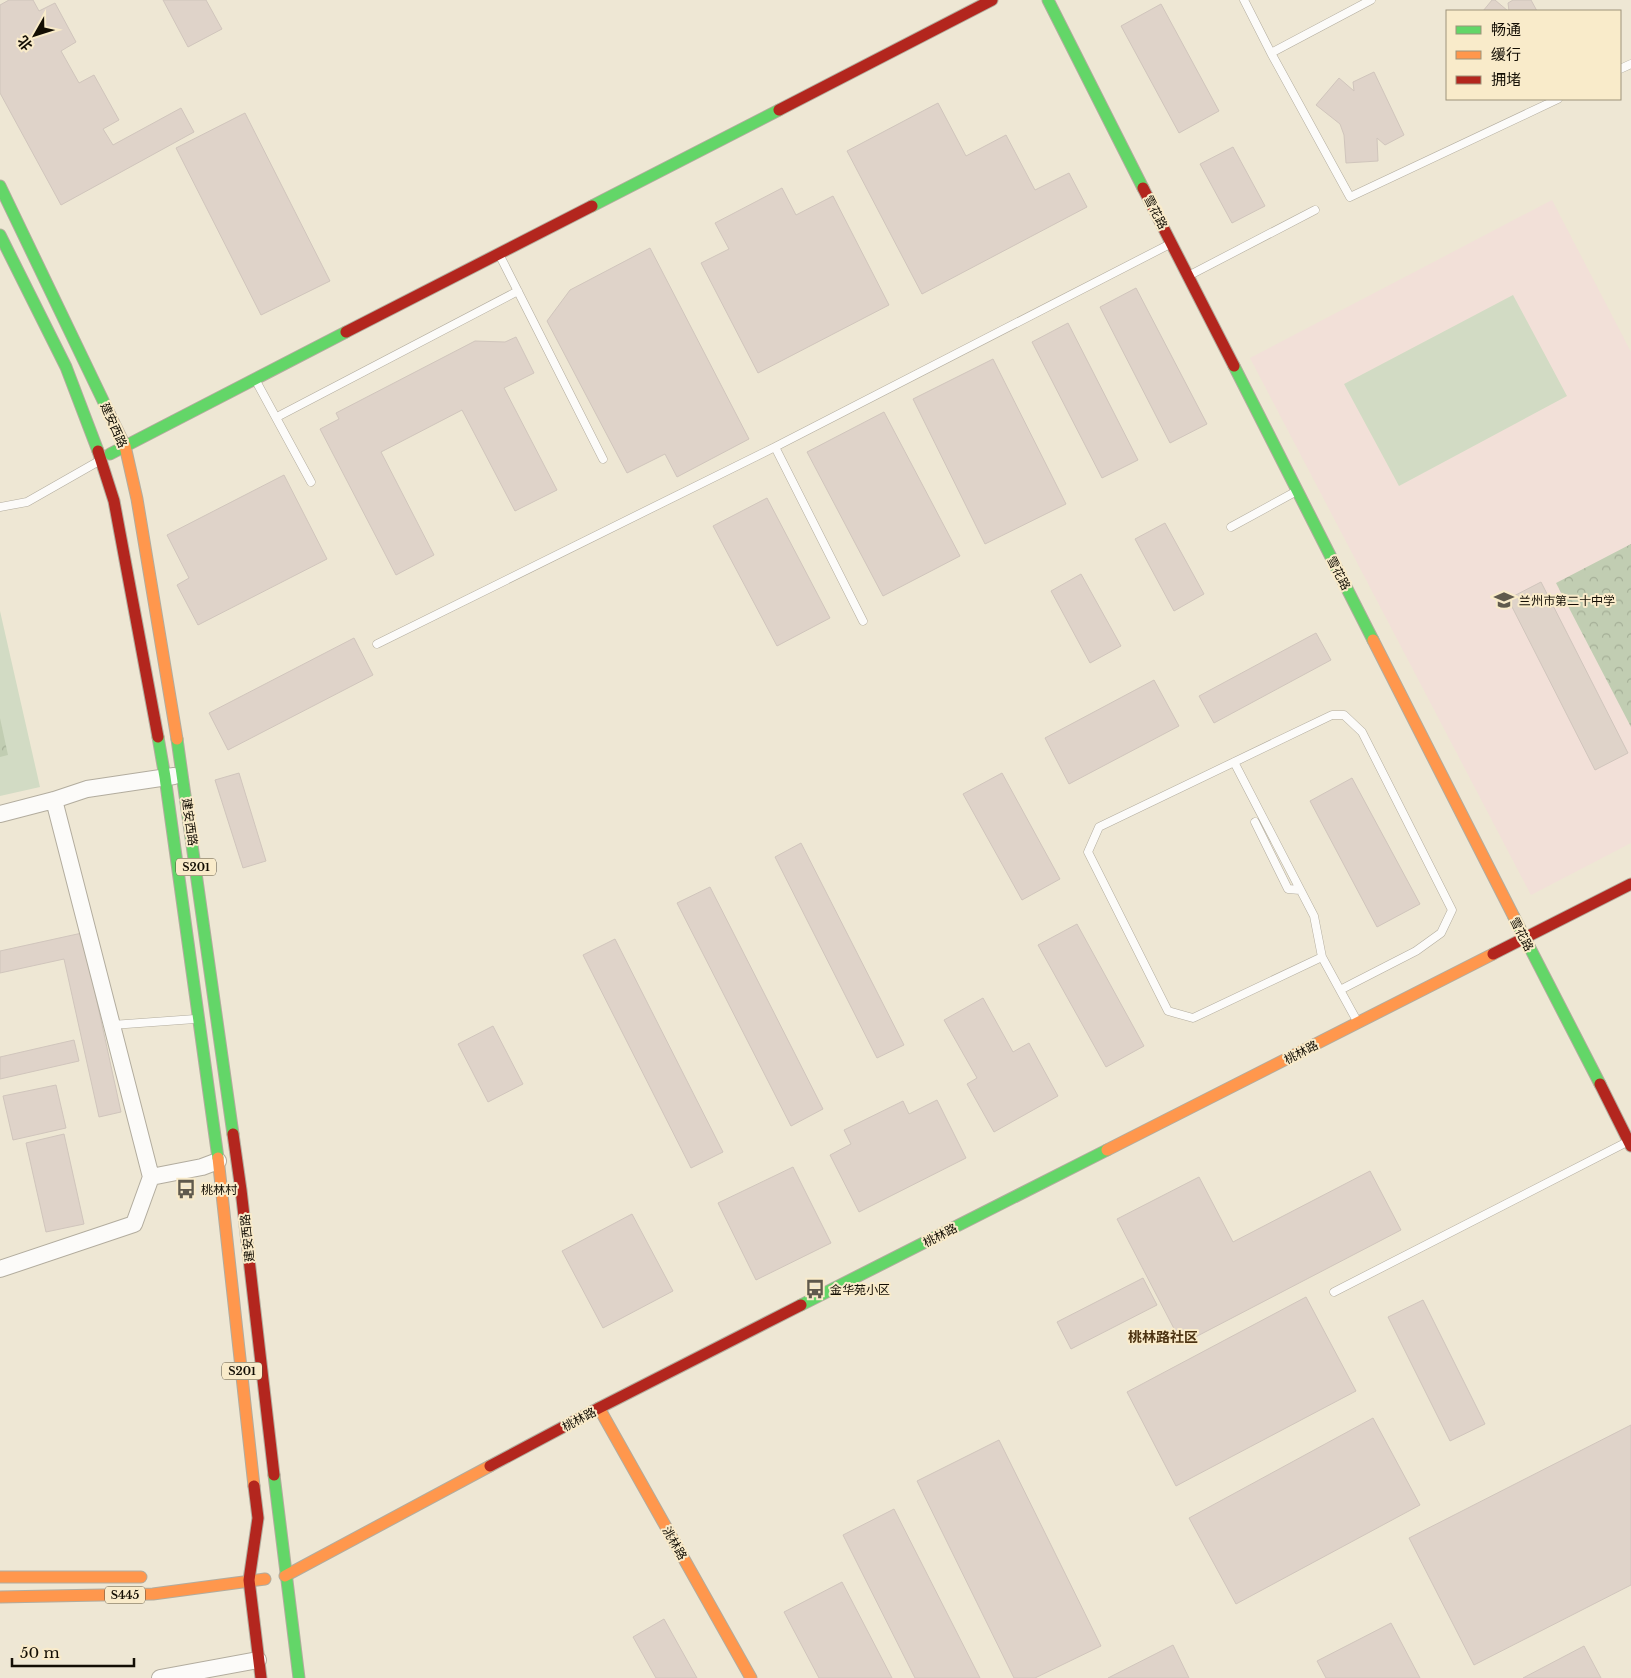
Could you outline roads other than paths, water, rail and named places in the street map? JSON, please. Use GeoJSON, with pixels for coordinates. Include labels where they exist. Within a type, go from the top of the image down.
{"type":"FeatureCollection","features":[{"type":"Feature","properties":{"kind":"street"},"geometry":{"type":"LineString","coordinates":[[101,460],[992,0]]}},
{"type":"Feature","properties":{"kind":"street","name":"雪花路"},"geometry":{"type":"LineString","coordinates":[[1048,0],[1630,1143]]}},
{"type":"Feature","properties":{"kind":"street","name":"建安西路"},"geometry":{"type":"LineString","coordinates":[[0,186],[125,446],[137,499],[183,775],[241,1190],[285,1576]]}},
{"type":"Feature","properties":{"kind":"street","name":"建安西路"},"geometry":{"type":"LineString","coordinates":[[0,235],[66,367],[101,460],[114,501],[165,777],[218,1161],[258,1518],[249,1580]]}},
{"type":"Feature","properties":{"kind":"street"},"geometry":{"type":"LineString","coordinates":[[0,814],[87,789],[183,775]]}},
{"type":"Feature","properties":{"kind":"street"},"geometry":{"type":"LineString","coordinates":[[0,1269],[134,1224],[151,1177],[54,800]]}},
{"type":"Feature","properties":{"kind":"street","name":"桃林路"},"geometry":{"type":"LineString","coordinates":[[249,1580],[285,1576],[598,1408],[1631,884]]}},
{"type":"Feature","properties":{"kind":"street"},"geometry":{"type":"LineString","coordinates":[[151,1177],[202,1167],[218,1161]]}},
{"type":"Feature","properties":{"kind":"street","name":"洮林路"},"geometry":{"type":"LineString","coordinates":[[598,1408],[751,1678]]}},
{"type":"Feature","properties":{"kind":"street","name":"S201"},"geometry":{"type":"LineString","coordinates":[[285,1576],[299,1678]]}},
{"type":"Feature","properties":{"kind":"street","name":"S445"},"geometry":{"type":"LineString","coordinates":[[0,1577],[156,1578]]}},
{"type":"Feature","properties":{"kind":"street"},"geometry":{"type":"LineString","coordinates":[[184,1578],[249,1580]]}},
{"type":"Feature","properties":{"kind":"street","name":"S201"},"geometry":{"type":"LineString","coordinates":[[249,1580],[261,1678]]}},
{"type":"Feature","properties":{"kind":"street","name":"S445"},"geometry":{"type":"LineString","coordinates":[[0,1597],[153,1594],[249,1580]]}},
{"type":"Feature","properties":{"kind":"street"},"geometry":{"type":"LineString","coordinates":[[160,1678],[258,1660]]}},
{"type":"Feature","properties":{"kind":"lane"},"geometry":{"type":"LineString","coordinates":[[1244,0],[1350,197],[1556,100]]}},
{"type":"Feature","properties":{"kind":"lane"},"geometry":{"type":"LineString","coordinates":[[1271,53],[1371,0]]}},
{"type":"Feature","properties":{"kind":"lane"},"geometry":{"type":"LineString","coordinates":[[1188,276],[1315,210]]}},
{"type":"Feature","properties":{"kind":"lane"},"geometry":{"type":"LineString","coordinates":[[377,644],[775,447],[1172,243]]}},
{"type":"Feature","properties":{"kind":"lane"},"geometry":{"type":"LineString","coordinates":[[499,254],[604,459]]}},
{"type":"Feature","properties":{"kind":"lane"},"geometry":{"type":"LineString","coordinates":[[277,417],[518,291]]}},
{"type":"Feature","properties":{"kind":"lane"},"geometry":{"type":"LineString","coordinates":[[255,379],[311,482]]}},
{"type":"Feature","properties":{"kind":"lane"},"geometry":{"type":"LineString","coordinates":[[775,447],[862,621]]}},
{"type":"Feature","properties":{"kind":"lane"},"geometry":{"type":"LineString","coordinates":[[0,507],[27,502],[101,460]]}},
{"type":"Feature","properties":{"kind":"lane"},"geometry":{"type":"LineString","coordinates":[[1231,527],[1297,491]]}},
{"type":"Feature","properties":{"kind":"lane"},"geometry":{"type":"LineString","coordinates":[[1322,957],[1193,1018],[1168,1011],[1088,852],[1099,827],[1332,715],[1344,715],[1362,732],[1452,910],[1441,932],[1422,946],[1340,990]]}},
{"type":"Feature","properties":{"kind":"lane"},"geometry":{"type":"LineString","coordinates":[[1234,762],[1314,916],[1322,957],[1358,1023]]}},
{"type":"Feature","properties":{"kind":"lane"},"geometry":{"type":"LineString","coordinates":[[1255,822],[1288,888],[1300,890]]}},
{"type":"Feature","properties":{"kind":"lane"},"geometry":{"type":"LineString","coordinates":[[112,1025],[198,1019]]}},
{"type":"Feature","properties":{"kind":"lane"},"geometry":{"type":"LineString","coordinates":[[1334,1292],[1630,1143]]}},
{"type":"Feature","properties":{"kind":"place","name":"兰州市第二十中学"},"geometry":{"type":"Point","coordinates":[1504,600]}},
{"type":"Feature","properties":{"kind":"place","name":"桃林村"},"geometry":{"type":"Point","coordinates":[186,1189]}},
{"type":"Feature","properties":{"kind":"place","name":"金华苑小区"},"geometry":{"type":"Point","coordinates":[815,1289]}},
{"type":"Feature","properties":{"kind":"district","name":"桃林路社区"},"geometry":{"type":"Point","coordinates":[1163,1337]}}]}
